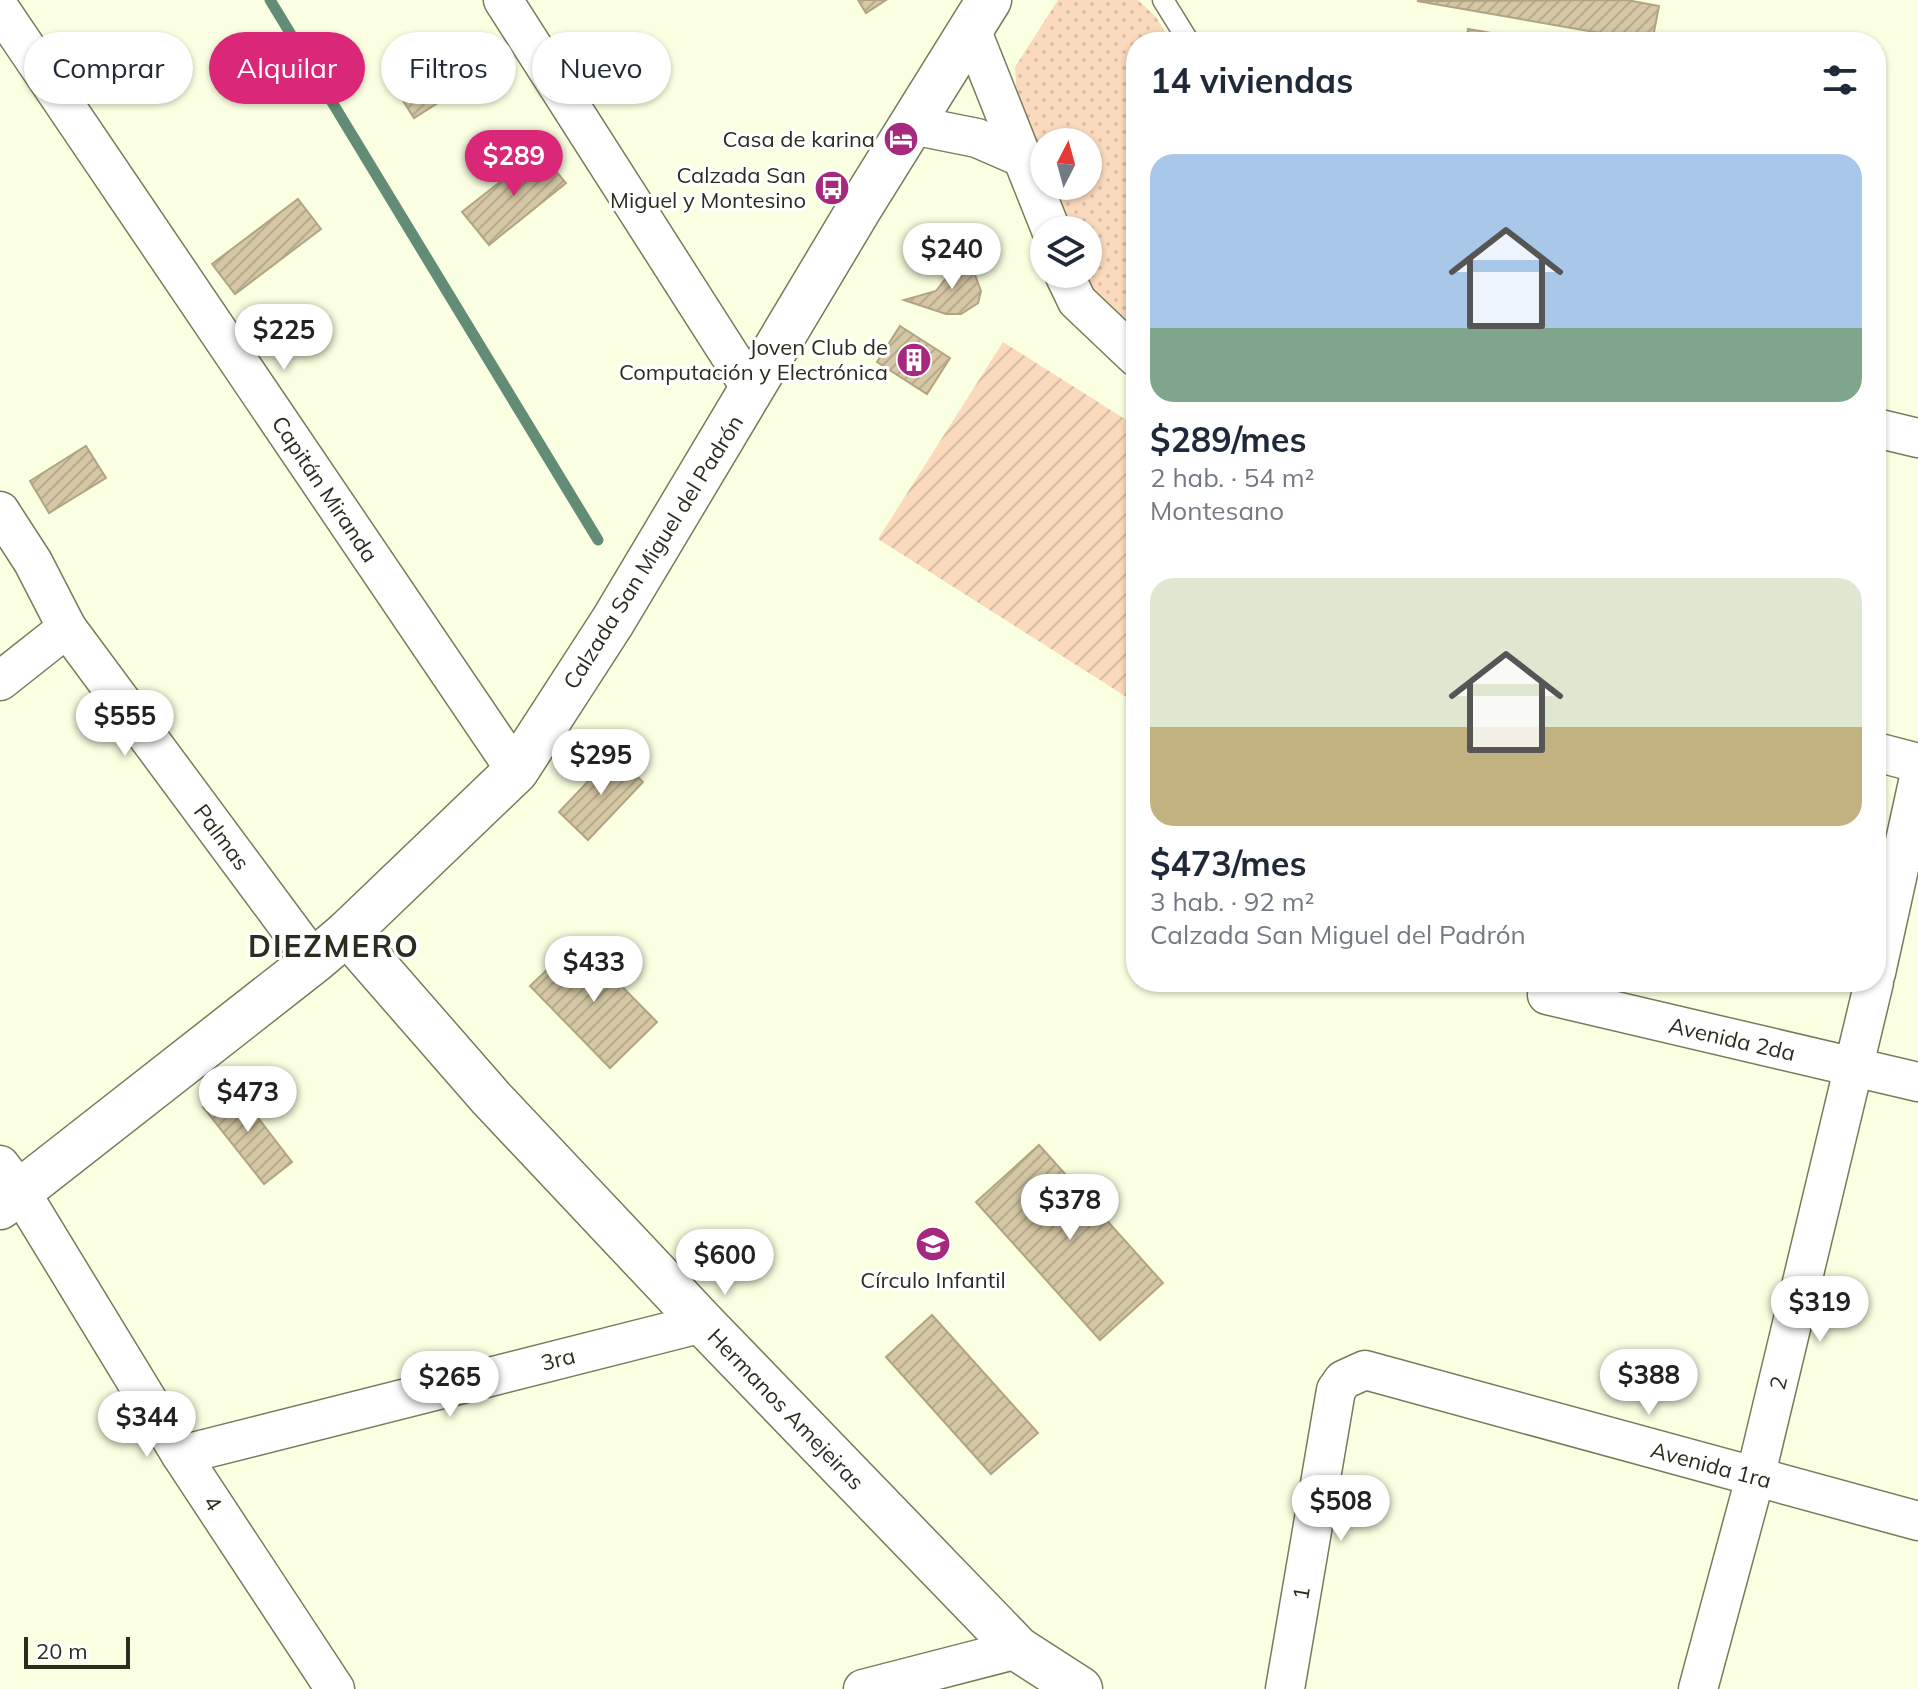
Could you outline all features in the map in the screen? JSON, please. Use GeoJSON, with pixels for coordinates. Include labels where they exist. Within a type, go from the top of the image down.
{"type":"FeatureCollection","features":[{"type":"Feature","properties":{"kind":"main road","name":"Calzada San Miguel del Padrón"},"geometry":{"type":"LineString","coordinates":[[7,1188],[314,961],[516,771],[613,621],[859,209],[980,15]]}},
{"type":"Feature","properties":{"kind":"main road","name":"Hermanos Amejeiras"},"geometry":{"type":"LineString","coordinates":[[347,933],[491,1098],[1018,1649],[1080,1689]]}},
{"type":"Feature","properties":{"kind":"street"},"geometry":{"type":"LineString","coordinates":[[503,0],[752,390]]}},
{"type":"Feature","properties":{"kind":"street","name":"Capitán Miranda"},"geometry":{"type":"LineString","coordinates":[[0,9],[516,771]]}},
{"type":"Feature","properties":{"kind":"street"},"geometry":{"type":"LineString","coordinates":[[980,15],[1023,158],[1046,216]]}},
{"type":"Feature","properties":{"kind":"street"},"geometry":{"type":"LineString","coordinates":[[912,125],[977,138],[1023,158]]}},
{"type":"Feature","properties":{"kind":"street"},"geometry":{"type":"LineString","coordinates":[[1071,288],[1077,301],[1126,348]]}},
{"type":"Feature","properties":{"kind":"street"},"geometry":{"type":"LineString","coordinates":[[1886,430],[1918,438]]}},
{"type":"Feature","properties":{"kind":"street","name":"Palmas"},"geometry":{"type":"LineString","coordinates":[[0,511],[33,562],[67,628],[314,961]]}},
{"type":"Feature","properties":{"kind":"street"},"geometry":{"type":"LineString","coordinates":[[0,681],[67,628]]}},
{"type":"Feature","properties":{"kind":"street"},"geometry":{"type":"LineString","coordinates":[[1886,755],[1918,763]]}},
{"type":"Feature","properties":{"kind":"street"},"geometry":{"type":"LineString","coordinates":[[1886,928],[1918,782]]}},
{"type":"Feature","properties":{"kind":"street","name":"2"},"geometry":{"type":"LineString","coordinates":[[1698,1689],[1755,1478],[1872,992]]}},
{"type":"Feature","properties":{"kind":"street","name":"Avenida 2da"},"geometry":{"type":"LineString","coordinates":[[1547,995],[1918,1082]]}},
{"type":"Feature","properties":{"kind":"street","name":"4"},"geometry":{"type":"LineString","coordinates":[[7,1188],[335,1689]]}},
{"type":"Feature","properties":{"kind":"street","name":"3ra"},"geometry":{"type":"LineString","coordinates":[[181,1455],[703,1323]]}},
{"type":"Feature","properties":{"kind":"street","name":"Avenida 1ra"},"geometry":{"type":"LineString","coordinates":[[1365,1370],[1918,1521]]}},
{"type":"Feature","properties":{"kind":"street","name":"1"},"geometry":{"type":"LineString","coordinates":[[1285,1689],[1336,1390],[1343,1380],[1365,1370]]}},
{"type":"Feature","properties":{"kind":"street"},"geometry":{"type":"LineString","coordinates":[[863,1689],[1018,1649]]}},
{"type":"Feature","properties":{"kind":"lane"},"geometry":{"type":"LineString","coordinates":[[1163,0],[1183,32]]}},
{"type":"Feature","properties":{"kind":"shaded area"},"geometry":{"type":"Polygon","coordinates":[[[1058,0],[1138,0],[1156,17],[1165,32],[1126,32],[1126,323],[1090,288],[1102,288],[1102,216],[1055,216],[1049,200],[1102,200],[1102,128],[1030,128],[1030,151],[1018,119],[1015,67],[1058,0]]]}},
{"type":"Feature","properties":{"kind":"shaded area"},"geometry":{"type":"Polygon","coordinates":[[[1003,342],[1126,420],[1126,697],[878,539],[1003,342]]]}},
{"type":"Feature","properties":{"kind":"building"},"geometry":{"type":"Polygon","coordinates":[[[858,0],[886,0],[866,13],[858,0]]]}},
{"type":"Feature","properties":{"kind":"building"},"geometry":{"type":"Polygon","coordinates":[[[1627,0],[1659,6],[1654,32],[1595,32],[1417,1],[1627,0]]]}},
{"type":"Feature","properties":{"kind":"building"},"geometry":{"type":"Polygon","coordinates":[[[405,104],[436,104],[414,118],[405,104]]]}},
{"type":"Feature","properties":{"kind":"building"},"geometry":{"type":"Polygon","coordinates":[[[539,151],[566,183],[489,245],[462,212],[539,151]]]}},
{"type":"Feature","properties":{"kind":"building"},"geometry":{"type":"Polygon","coordinates":[[[298,199],[321,229],[235,294],[212,264],[298,199]]]}},
{"type":"Feature","properties":{"kind":"building"},"geometry":{"type":"Polygon","coordinates":[[[937,254],[974,272],[981,291],[978,303],[961,314],[946,314],[904,300],[936,291],[946,278],[937,254]]]}},
{"type":"Feature","properties":{"kind":"building","name":"Joven Club de Computación y Electrónica"},"geometry":{"type":"Polygon","coordinates":[[[900,326],[950,358],[927,394],[877,362],[900,326]]]}},
{"type":"Feature","properties":{"kind":"building"},"geometry":{"type":"Polygon","coordinates":[[[86,446],[106,478],[49,513],[30,481],[86,446]]]}},
{"type":"Feature","properties":{"kind":"building"},"geometry":{"type":"Polygon","coordinates":[[[614,754],[643,782],[588,840],[559,812],[614,754]]]}},
{"type":"Feature","properties":{"kind":"building"},"geometry":{"type":"Polygon","coordinates":[[[577,941],[657,1022],[610,1068],[530,986],[577,941]]]}},
{"type":"Feature","properties":{"kind":"building"},"geometry":{"type":"Polygon","coordinates":[[[232,1084],[292,1162],[264,1184],[203,1107],[232,1084]]]}},
{"type":"Feature","properties":{"kind":"building"},"geometry":{"type":"Polygon","coordinates":[[[1039,1145],[1163,1283],[1100,1340],[976,1202],[1039,1145]]]}},
{"type":"Feature","properties":{"kind":"building"},"geometry":{"type":"Polygon","coordinates":[[[932,1315],[1038,1433],[991,1474],[886,1357],[932,1315]]]}},
{"type":"Feature","properties":{"kind":"waterway"},"geometry":{"type":"LineString","coordinates":[[270,0],[598,540]]}},
{"type":"Feature","properties":{"kind":"place","name":"Casa de karina"},"geometry":{"type":"Point","coordinates":[901,139]}},
{"type":"Feature","properties":{"kind":"place","name":"Calzada San Miguel y Montesino"},"geometry":{"type":"Point","coordinates":[832,188]}},
{"type":"Feature","properties":{"kind":"place","name":"Joven Club de Computación y Electrónica"},"geometry":{"type":"Point","coordinates":[914,360]}},
{"type":"Feature","properties":{"kind":"place","name":"Círculo Infantil"},"geometry":{"type":"Point","coordinates":[933,1244]}},
{"type":"Feature","properties":{"kind":"district","name":"DIEZMERO"},"geometry":{"type":"Point","coordinates":[334,946]}}]}
